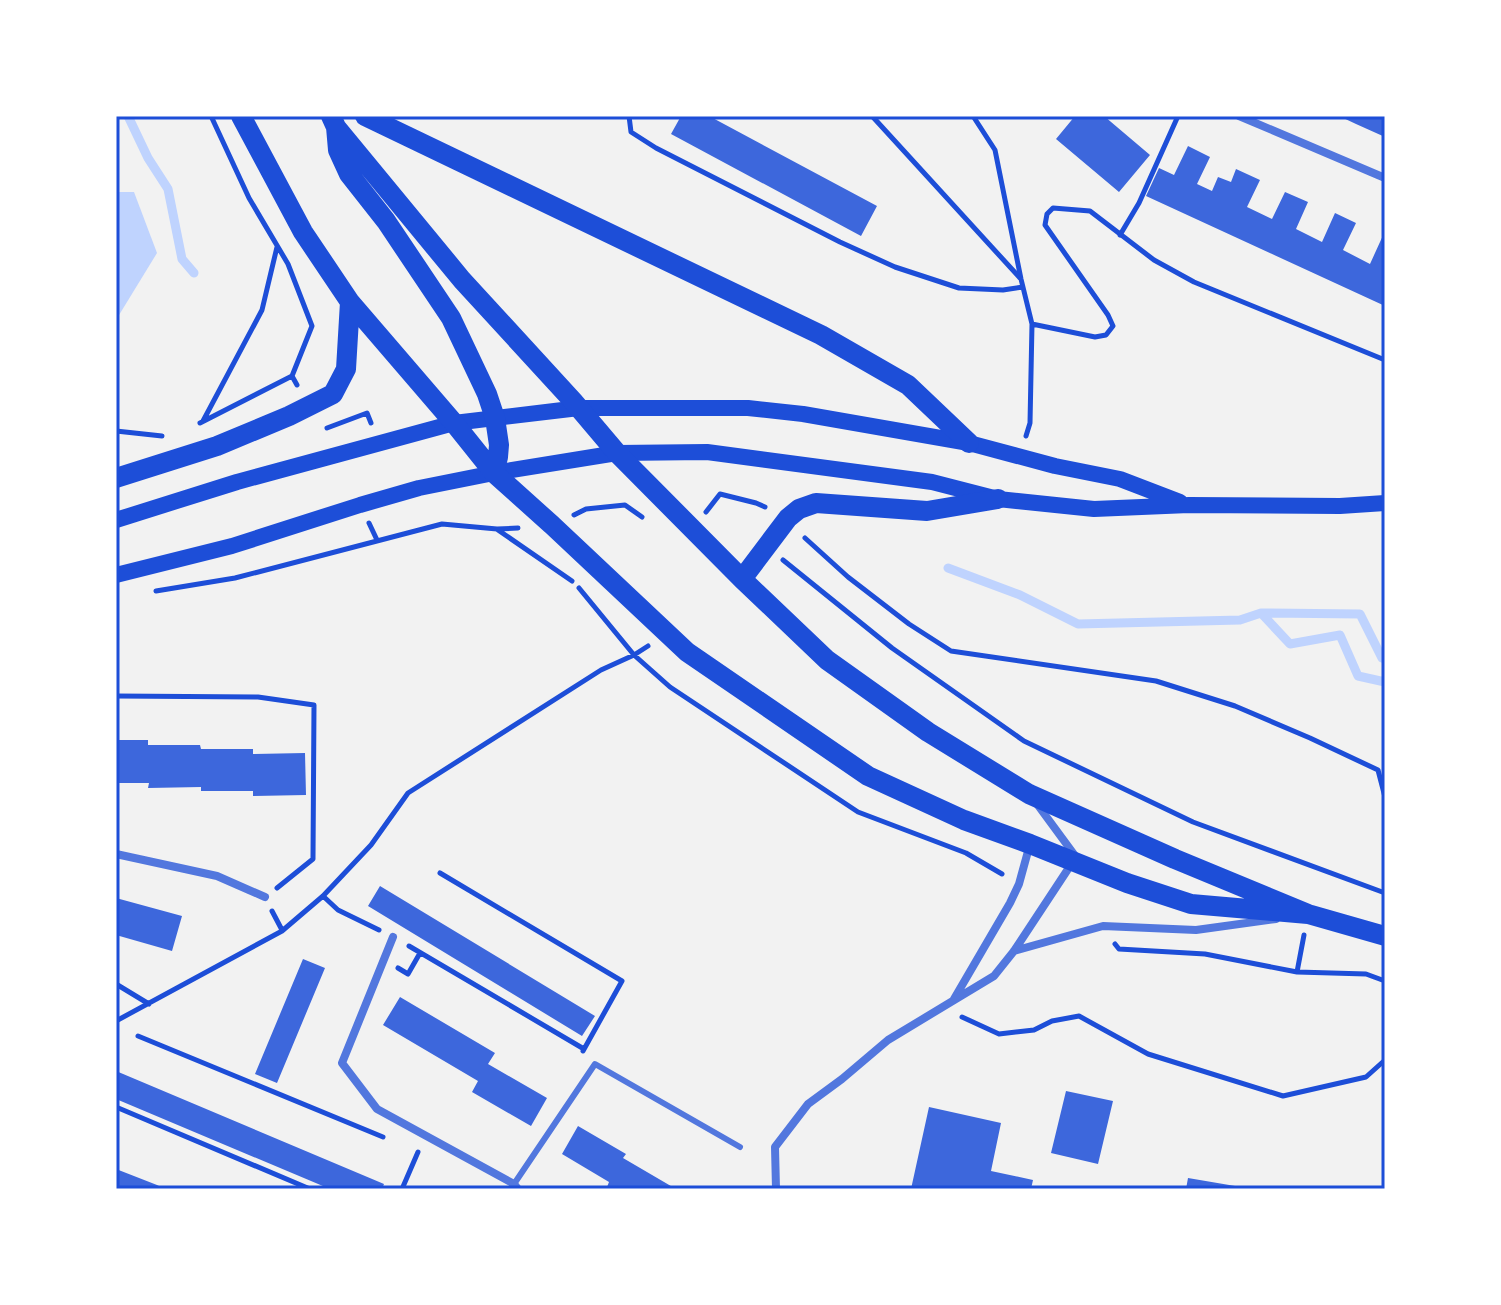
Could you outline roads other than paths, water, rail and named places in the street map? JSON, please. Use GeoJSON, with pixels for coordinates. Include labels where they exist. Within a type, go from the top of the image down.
{"type":"FeatureCollection","features":[{"type":"Feature","properties":{"kind":"main road"},"geometry":{"type":"LineString","coordinates":[[241,116],[303,232],[350,302],[494,473],[687,652],[868,776],[964,820],[1073,863],[1191,904],[1308,914]]}},
{"type":"Feature","properties":{"kind":"main road"},"geometry":{"type":"LineString","coordinates":[[365,116],[821,335],[908,385],[969,443]]}},
{"type":"Feature","properties":{"kind":"main road"},"geometry":{"type":"LineString","coordinates":[[334,122],[462,280],[617,453],[827,660],[928,732],[1029,794],[1308,914],[1378,933]]}},
{"type":"Feature","properties":{"kind":"main road"},"geometry":{"type":"LineString","coordinates":[[334,122],[338,150],[349,174],[386,221],[451,318],[487,394],[499,445],[494,473]]}},
{"type":"Feature","properties":{"kind":"main road"},"geometry":{"type":"LineString","coordinates":[[116,478],[217,446],[333,394],[346,369],[350,302]]}},
{"type":"Feature","properties":{"kind":"main road"},"geometry":{"type":"LineString","coordinates":[[116,520],[237,482],[454,423],[579,408],[748,408],[803,414],[969,443],[1055,466],[1120,479],[1189,505]]}},
{"type":"Feature","properties":{"kind":"main road"},"geometry":{"type":"LineString","coordinates":[[116,575],[232,546],[419,488],[617,453],[707,452],[932,482],[998,499],[1094,509],[1385,503]]}},
{"type":"Feature","properties":{"kind":"main road"},"geometry":{"type":"LineString","coordinates":[[742,579],[788,518],[799,509],[816,503],[927,511],[998,499]]}},
{"type":"Feature","properties":{"kind":"street"},"geometry":{"type":"LineString","coordinates":[[1239,116],[1385,178]]}},
{"type":"Feature","properties":{"kind":"street"},"geometry":{"type":"LineString","coordinates":[[776,1189],[775,1147],[808,1104],[888,1040],[994,976],[1073,863],[1076,857],[1029,794]]}},
{"type":"Feature","properties":{"kind":"street"},"geometry":{"type":"LineString","coordinates":[[947,1006],[1010,903],[1019,884],[1030,844]]}},
{"type":"Feature","properties":{"kind":"street"},"geometry":{"type":"LineString","coordinates":[[116,854],[217,876],[265,897]]}},
{"type":"Feature","properties":{"kind":"street"},"geometry":{"type":"LineString","coordinates":[[1014,951],[1103,926],[1196,930],[1308,914]]}},
{"type":"Feature","properties":{"kind":"street"},"geometry":{"type":"LineString","coordinates":[[393,937],[342,1063],[377,1109],[516,1187]]}},
{"type":"Feature","properties":{"kind":"lane"},"geometry":{"type":"LineString","coordinates":[[516,1187],[595,1064],[740,1147]]}},
{"type":"Feature","properties":{"kind":"water"},"geometry":{"type":"Polygon","coordinates":[[[116,192],[134,192],[157,253],[116,320],[116,192]]]}},
{"type":"Feature","properties":{"kind":"waterway"},"geometry":{"type":"LineString","coordinates":[[128,116],[148,158],[168,189],[182,259],[194,273]]}},
{"type":"Feature","properties":{"kind":"waterway"},"geometry":{"type":"LineString","coordinates":[[948,568],[1020,595],[1078,624],[1240,620],[1261,613],[1360,614],[1385,659]]}},
{"type":"Feature","properties":{"kind":"waterway"},"geometry":{"type":"LineString","coordinates":[[1261,613],[1290,644],[1340,635],[1358,676],[1385,682]]}}]}
